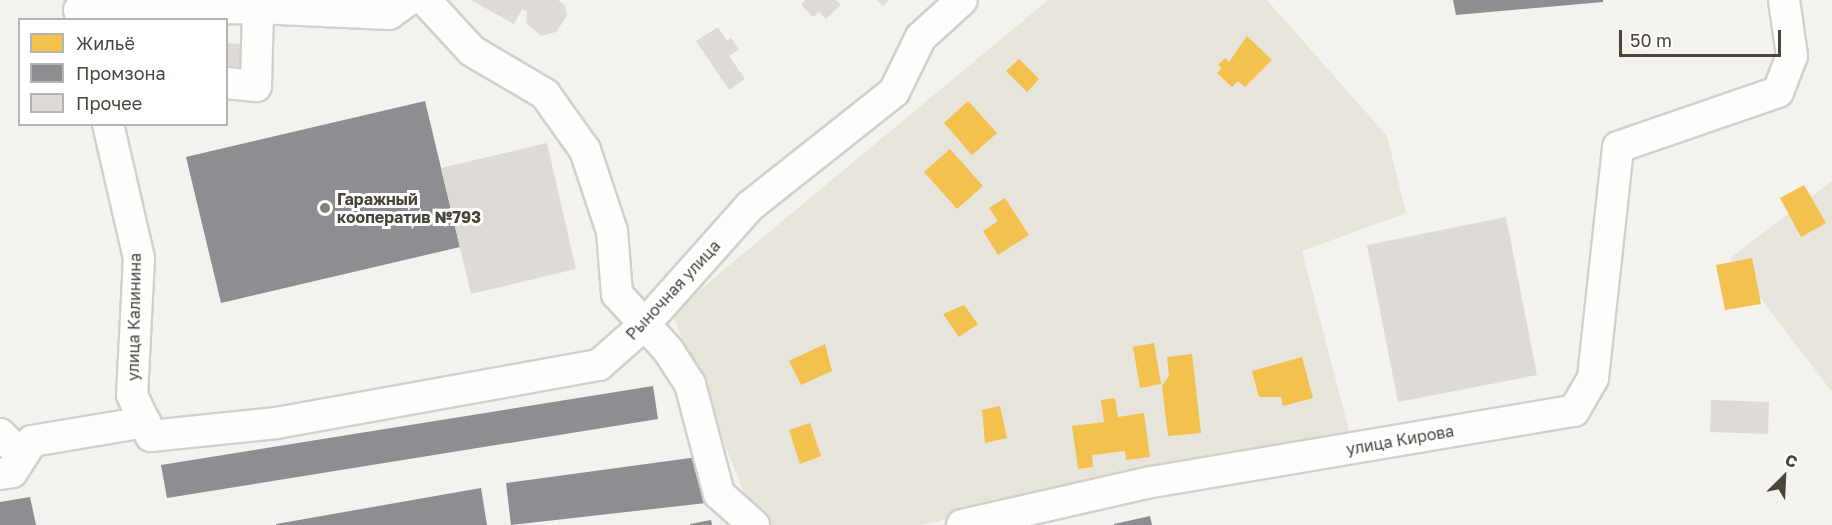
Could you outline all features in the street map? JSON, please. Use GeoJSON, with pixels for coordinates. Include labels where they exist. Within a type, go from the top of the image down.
{"type":"FeatureCollection","features":[{"type":"Feature","properties":{"kind":"street"},"geometry":{"type":"LineString","coordinates":[[79,10],[162,14],[335,6],[389,14],[408,0]]}},
{"type":"Feature","properties":{"kind":"street"},"geometry":{"type":"LineString","coordinates":[[425,0],[472,51],[545,94],[585,150],[612,231],[617,294],[668,351],[690,384],[719,494],[754,525]]}},
{"type":"Feature","properties":{"kind":"street","name":"Рыночная улица"},"geometry":{"type":"LineString","coordinates":[[11,465],[32,441],[148,429],[276,423],[599,364],[644,325],[750,206],[894,92],[921,37],[962,0]]}},
{"type":"Feature","properties":{"kind":"street","name":"улица Кирова"},"geometry":{"type":"LineString","coordinates":[[962,525],[1152,482],[1574,411],[1593,378],[1618,147],[1778,92],[1792,56],[1784,0]]}},
{"type":"Feature","properties":{"kind":"street"},"geometry":{"type":"LineString","coordinates":[[228,83],[256,86],[258,8]]}},
{"type":"Feature","properties":{"kind":"street","name":"улица Калинина"},"geometry":{"type":"LineString","coordinates":[[108,126],[139,258],[132,395],[148,429]]}},
{"type":"Feature","properties":{"kind":"street"},"geometry":{"type":"LineString","coordinates":[[0,434],[11,465]]}},
{"type":"Feature","properties":{"kind":"shaded area"},"geometry":{"type":"Polygon","coordinates":[[[1048,0],[1267,0],[1387,136],[1406,213],[1302,251],[1350,434],[920,525],[757,525],[672,313],[1048,0]]]}},
{"type":"Feature","properties":{"kind":"shaded area"},"geometry":{"type":"Polygon","coordinates":[[[1832,181],[1832,392],[1730,258],[1832,181]]]}},
{"type":"Feature","properties":{"kind":"building: Жильё"},"geometry":{"type":"Polygon","coordinates":[[[1247,36],[1272,60],[1245,87],[1238,81],[1232,87],[1217,73],[1222,68],[1218,65],[1225,58],[1229,62],[1247,36]]]}},
{"type":"Feature","properties":{"kind":"building: Жильё"},"geometry":{"type":"Polygon","coordinates":[[[1019,59],[1039,79],[1027,92],[1006,71],[1019,59]]]}},
{"type":"Feature","properties":{"kind":"building: Жильё"},"geometry":{"type":"Polygon","coordinates":[[[968,101],[997,133],[972,155],[944,123],[968,101]]]}},
{"type":"Feature","properties":{"kind":"building: Жильё"},"geometry":{"type":"Polygon","coordinates":[[[950,149],[983,186],[957,209],[924,172],[950,149]]]}},
{"type":"Feature","properties":{"kind":"building: Жильё"},"geometry":{"type":"Polygon","coordinates":[[[1804,185],[1826,223],[1801,237],[1780,198],[1804,185]]]}},
{"type":"Feature","properties":{"kind":"building: Жильё"},"geometry":{"type":"Polygon","coordinates":[[[1005,198],[1029,235],[998,255],[983,231],[998,221],[989,208],[1005,198]]]}},
{"type":"Feature","properties":{"kind":"building: Жильё"},"geometry":{"type":"Polygon","coordinates":[[[1752,258],[1761,304],[1725,310],[1716,265],[1752,258]]]}},
{"type":"Feature","properties":{"kind":"building: Жильё"},"geometry":{"type":"Polygon","coordinates":[[[964,305],[978,324],[959,337],[943,314],[964,305]]]}},
{"type":"Feature","properties":{"kind":"building: Жильё"},"geometry":{"type":"Polygon","coordinates":[[[1154,343],[1161,384],[1140,388],[1133,347],[1154,343]]]}},
{"type":"Feature","properties":{"kind":"building: Жильё"},"geometry":{"type":"Polygon","coordinates":[[[825,344],[832,371],[801,385],[789,361],[825,344]]]}},
{"type":"Feature","properties":{"kind":"building: Жильё"},"geometry":{"type":"Polygon","coordinates":[[[1192,354],[1201,433],[1168,436],[1162,386],[1169,376],[1167,357],[1192,354]]]}},
{"type":"Feature","properties":{"kind":"building: Жильё"},"geometry":{"type":"Polygon","coordinates":[[[1302,357],[1313,398],[1283,406],[1281,397],[1259,397],[1252,371],[1302,357]]]}},
{"type":"Feature","properties":{"kind":"building: Жильё"},"geometry":{"type":"Polygon","coordinates":[[[1115,398],[1118,417],[1144,413],[1150,457],[1126,460],[1125,451],[1092,455],[1093,467],[1078,469],[1072,426],[1104,422],[1101,400],[1115,398]]]}},
{"type":"Feature","properties":{"kind":"building: Жильё"},"geometry":{"type":"Polygon","coordinates":[[[1000,406],[1007,438],[985,443],[982,410],[1000,406]]]}},
{"type":"Feature","properties":{"kind":"building: Жильё"},"geometry":{"type":"Polygon","coordinates":[[[810,423],[821,456],[800,464],[789,430],[810,423]]]}},
{"type":"Feature","properties":{"kind":"building: Промзона"},"geometry":{"type":"Polygon","coordinates":[[[1453,0],[1603,0],[1603,2],[1456,15],[1453,0]]]}},
{"type":"Feature","properties":{"kind":"building: Промзона","name":"Гаражный кооператив №793"},"geometry":{"type":"Polygon","coordinates":[[[425,101],[460,247],[221,303],[186,157],[425,101]]]}},
{"type":"Feature","properties":{"kind":"building: Промзона"},"geometry":{"type":"Polygon","coordinates":[[[653,386],[658,419],[167,498],[161,465],[653,386]]]}},
{"type":"Feature","properties":{"kind":"building: Промзона"},"geometry":{"type":"Polygon","coordinates":[[[705,456],[715,502],[511,525],[506,483],[705,456]]]}},
{"type":"Feature","properties":{"kind":"building: Промзона"},"geometry":{"type":"Polygon","coordinates":[[[481,488],[487,525],[276,525],[276,524],[481,488]]]}},
{"type":"Feature","properties":{"kind":"building: Промзона"},"geometry":{"type":"Polygon","coordinates":[[[30,497],[36,525],[0,525],[0,502],[30,497]]]}},
{"type":"Feature","properties":{"kind":"building: Промзона"},"geometry":{"type":"Polygon","coordinates":[[[1150,516],[1152,525],[1114,525],[1114,524],[1150,516]]]}},
{"type":"Feature","properties":{"kind":"building: Промзона"},"geometry":{"type":"Polygon","coordinates":[[[711,520],[712,525],[690,525],[690,524],[711,520]]]}},
{"type":"Feature","properties":{"kind":"building: Прочее"},"geometry":{"type":"Polygon","coordinates":[[[471,0],[558,0],[565,5],[567,16],[556,32],[541,36],[526,23],[527,12],[522,9],[514,24],[471,0]]]}},
{"type":"Feature","properties":{"kind":"building: Прочее"},"geometry":{"type":"Polygon","coordinates":[[[805,0],[836,0],[841,5],[826,19],[819,12],[813,17],[801,5],[805,0]]]}},
{"type":"Feature","properties":{"kind":"building: Прочее"},"geometry":{"type":"Polygon","coordinates":[[[877,0],[889,0],[883,6],[877,0]]]}},
{"type":"Feature","properties":{"kind":"building: Прочее"},"geometry":{"type":"Polygon","coordinates":[[[718,27],[727,41],[731,38],[739,50],[729,56],[745,79],[729,90],[696,41],[718,27]]]}},
{"type":"Feature","properties":{"kind":"building: Прочее"},"geometry":{"type":"Polygon","coordinates":[[[228,43],[254,45],[252,68],[228,66],[228,43]]]}},
{"type":"Feature","properties":{"kind":"building: Прочее"},"geometry":{"type":"Polygon","coordinates":[[[547,143],[576,269],[471,294],[441,168],[547,143]]]}},
{"type":"Feature","properties":{"kind":"building: Прочее"},"geometry":{"type":"Polygon","coordinates":[[[1506,217],[1537,375],[1398,402],[1367,245],[1506,217]]]}},
{"type":"Feature","properties":{"kind":"building: Прочее"},"geometry":{"type":"Polygon","coordinates":[[[1711,400],[1769,402],[1768,434],[1710,432],[1711,400]]]}},
{"type":"Feature","properties":{"kind":"place","name":"Гаражный кооператив №793"},"geometry":{"type":"Point","coordinates":[325,208]}}]}
